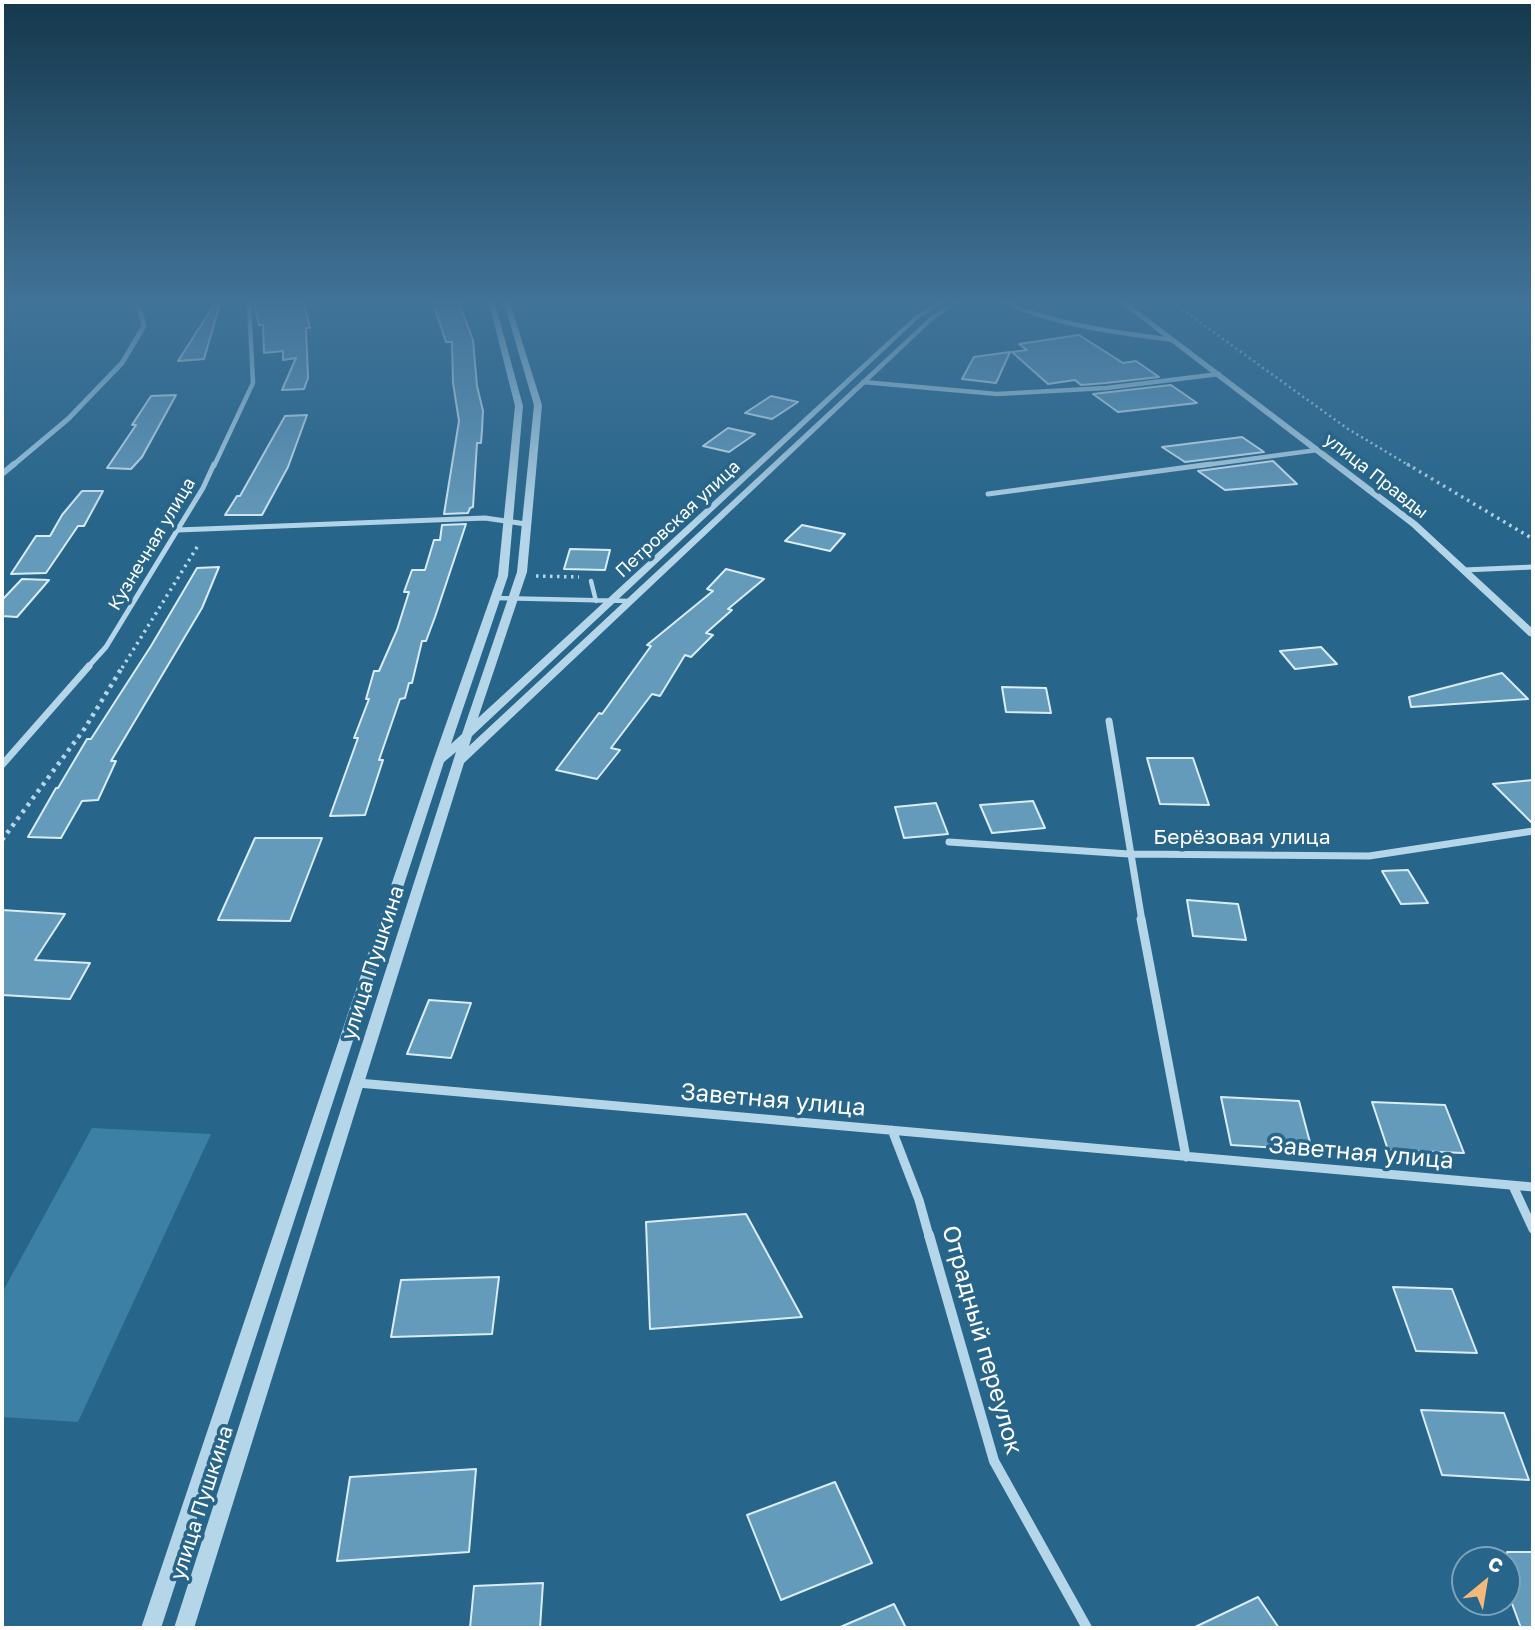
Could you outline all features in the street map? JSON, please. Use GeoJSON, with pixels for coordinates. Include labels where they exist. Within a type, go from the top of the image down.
{"type":"FeatureCollection","features":[{"type":"Feature","properties":{"kind":"street","name":"Кузнечная улица"},"geometry":{"type":"LineString","coordinates":[[2,765],[106,647],[204,488],[253,379]]}},
{"type":"Feature","properties":{"kind":"street"},"geometry":{"type":"LineString","coordinates":[[151,1628],[503,576],[519,406],[512,379]]}},
{"type":"Feature","properties":{"kind":"street","name":"улица Пушкина"},"geometry":{"type":"LineString","coordinates":[[184,1628],[458,762],[522,572],[538,405],[530,379]]}},
{"type":"Feature","properties":{"kind":"street","name":"Петровская улица"},"geometry":{"type":"LineString","coordinates":[[439,761],[851,379]]}},
{"type":"Feature","properties":{"kind":"street"},"geometry":{"type":"LineString","coordinates":[[458,762],[866,379]]}},
{"type":"Feature","properties":{"kind":"street"},"geometry":{"type":"LineString","coordinates":[[863,382],[997,394],[1106,388],[1178,379]]}},
{"type":"Feature","properties":{"kind":"street","name":"улица Правды"},"geometry":{"type":"LineString","coordinates":[[1226,379],[1414,524],[1533,634]]}},
{"type":"Feature","properties":{"kind":"street"},"geometry":{"type":"LineString","coordinates":[[988,494],[1317,450]]}},
{"type":"Feature","properties":{"kind":"street"},"geometry":{"type":"LineString","coordinates":[[178,530],[485,518],[526,524]]}},
{"type":"Feature","properties":{"kind":"street"},"geometry":{"type":"LineString","coordinates":[[1464,570],[1533,567]]}},
{"type":"Feature","properties":{"kind":"street"},"geometry":{"type":"LineString","coordinates":[[1109,721],[1129,854],[1185,1157]]}},
{"type":"Feature","properties":{"kind":"street","name":"Берёзовая улица"},"geometry":{"type":"LineString","coordinates":[[948,842],[1129,854],[1368,856],[1533,831]]}},
{"type":"Feature","properties":{"kind":"street","name":"Заветная улица"},"geometry":{"type":"LineString","coordinates":[[357,1082],[1533,1187]]}},
{"type":"Feature","properties":{"kind":"street","name":"Отрадный переулок"},"geometry":{"type":"LineString","coordinates":[[892,1130],[919,1200],[994,1461],[1087,1628]]}},
{"type":"Feature","properties":{"kind":"street"},"geometry":{"type":"LineString","coordinates":[[1513,1186],[1533,1229]]}},
{"type":"Feature","properties":{"kind":"lane"},"geometry":{"type":"LineString","coordinates":[[591,581],[596,601]]}},
{"type":"Feature","properties":{"kind":"lane"},"geometry":{"type":"LineString","coordinates":[[495,598],[630,601]]}},
{"type":"Feature","properties":{"kind":"path"},"geometry":{"type":"LineString","coordinates":[[1279,379],[1348,429],[1533,539]]}},
{"type":"Feature","properties":{"kind":"path"},"geometry":{"type":"LineString","coordinates":[[2,840],[85,728],[208,529]]}},
{"type":"Feature","properties":{"kind":"shaded area"},"geometry":{"type":"Polygon","coordinates":[[[92,1128],[211,1134],[78,1422],[2,1417],[2,1293],[92,1128]]]}},
{"type":"Feature","properties":{"kind":"building"},"geometry":{"type":"Polygon","coordinates":[[[287,379],[308,379],[304,389],[282,390],[287,379]]]}},
{"type":"Feature","properties":{"kind":"building"},"geometry":{"type":"Polygon","coordinates":[[[453,379],[476,379],[483,411],[481,443],[477,443],[473,507],[468,513],[444,514],[459,421],[453,379]]]}},
{"type":"Feature","properties":{"kind":"building"},"geometry":{"type":"Polygon","coordinates":[[[963,379],[998,379],[996,383],[963,379]]]}},
{"type":"Feature","properties":{"kind":"building"},"geometry":{"type":"Polygon","coordinates":[[[1042,379],[1141,379],[1081,385],[1075,380],[1048,384],[1042,379]]]}},
{"type":"Feature","properties":{"kind":"building"},"geometry":{"type":"Polygon","coordinates":[[[1171,385],[1197,403],[1118,412],[1093,394],[1171,385]]]}},
{"type":"Feature","properties":{"kind":"building"},"geometry":{"type":"Polygon","coordinates":[[[176,395],[142,457],[131,469],[107,468],[136,425],[132,425],[151,396],[176,395]]]}},
{"type":"Feature","properties":{"kind":"building"},"geometry":{"type":"Polygon","coordinates":[[[771,396],[798,402],[772,419],[745,413],[771,396]]]}},
{"type":"Feature","properties":{"kind":"building"},"geometry":{"type":"Polygon","coordinates":[[[307,415],[288,467],[262,515],[225,515],[237,496],[240,496],[285,416],[307,415]]]}},
{"type":"Feature","properties":{"kind":"building"},"geometry":{"type":"Polygon","coordinates":[[[728,428],[755,434],[729,452],[703,446],[728,428]]]}},
{"type":"Feature","properties":{"kind":"building"},"geometry":{"type":"Polygon","coordinates":[[[1242,437],[1264,452],[1185,462],[1162,447],[1242,437]]]}},
{"type":"Feature","properties":{"kind":"building"},"geometry":{"type":"Polygon","coordinates":[[[1273,461],[1297,484],[1225,490],[1198,471],[1273,461]]]}},
{"type":"Feature","properties":{"kind":"building"},"geometry":{"type":"Polygon","coordinates":[[[82,491],[103,491],[84,526],[78,526],[46,573],[11,574],[36,536],[50,536],[62,515],[82,491]]]}},
{"type":"Feature","properties":{"kind":"building"},"geometry":{"type":"Polygon","coordinates":[[[466,524],[426,641],[422,641],[412,683],[409,683],[405,698],[400,699],[379,760],[383,760],[365,815],[330,816],[358,738],[354,738],[369,699],[366,699],[374,671],[379,671],[397,630],[409,592],[404,592],[412,570],[425,570],[434,540],[440,540],[442,525],[466,524]]]}},
{"type":"Feature","properties":{"kind":"building"},"geometry":{"type":"Polygon","coordinates":[[[802,525],[845,534],[830,551],[785,541],[802,525]]]}},
{"type":"Feature","properties":{"kind":"building"},"geometry":{"type":"Polygon","coordinates":[[[570,549],[610,550],[605,570],[564,569],[570,549]]]}},
{"type":"Feature","properties":{"kind":"building"},"geometry":{"type":"Polygon","coordinates":[[[219,567],[202,608],[111,761],[116,761],[98,800],[82,801],[61,838],[28,837],[87,739],[91,739],[151,646],[197,568],[219,567]]]}},
{"type":"Feature","properties":{"kind":"building"},"geometry":{"type":"Polygon","coordinates":[[[726,569],[764,579],[728,609],[732,610],[706,633],[713,635],[691,657],[685,655],[660,696],[652,694],[611,748],[620,750],[597,779],[556,770],[599,713],[602,714],[651,646],[647,645],[713,591],[707,589],[726,569]]]}},
{"type":"Feature","properties":{"kind":"building"},"geometry":{"type":"Polygon","coordinates":[[[22,579],[49,580],[17,617],[2,616],[2,600],[22,579]]]}},
{"type":"Feature","properties":{"kind":"building"},"geometry":{"type":"Polygon","coordinates":[[[1321,647],[1337,664],[1295,669],[1280,651],[1321,647]]]}},
{"type":"Feature","properties":{"kind":"building"},"geometry":{"type":"Polygon","coordinates":[[[1502,673],[1528,699],[1411,707],[1409,697],[1502,673]]]}},
{"type":"Feature","properties":{"kind":"building"},"geometry":{"type":"Polygon","coordinates":[[[1002,687],[1046,688],[1051,713],[1006,712],[1002,687]]]}},
{"type":"Feature","properties":{"kind":"building"},"geometry":{"type":"Polygon","coordinates":[[[1147,758],[1193,758],[1209,805],[1160,804],[1147,758]]]}},
{"type":"Feature","properties":{"kind":"building"},"geometry":{"type":"Polygon","coordinates":[[[1533,780],[1533,824],[1493,784],[1533,780]]]}},
{"type":"Feature","properties":{"kind":"building"},"geometry":{"type":"Polygon","coordinates":[[[1033,801],[1045,828],[992,833],[980,805],[1033,801]]]}},
{"type":"Feature","properties":{"kind":"building"},"geometry":{"type":"Polygon","coordinates":[[[936,803],[948,834],[904,838],[895,807],[936,803]]]}},
{"type":"Feature","properties":{"kind":"building"},"geometry":{"type":"Polygon","coordinates":[[[255,838],[322,838],[290,921],[218,920],[255,838]]]}},
{"type":"Feature","properties":{"kind":"building"},"geometry":{"type":"Polygon","coordinates":[[[1408,870],[1428,903],[1401,904],[1382,871],[1408,870]]]}},
{"type":"Feature","properties":{"kind":"building"},"geometry":{"type":"Polygon","coordinates":[[[1187,900],[1238,904],[1246,940],[1193,936],[1187,900]]]}},
{"type":"Feature","properties":{"kind":"building"},"geometry":{"type":"Polygon","coordinates":[[[2,910],[65,914],[35,960],[90,963],[70,999],[2,995],[2,910]]]}},
{"type":"Feature","properties":{"kind":"building"},"geometry":{"type":"Polygon","coordinates":[[[429,1000],[471,1003],[451,1058],[407,1054],[429,1000]]]}},
{"type":"Feature","properties":{"kind":"building"},"geometry":{"type":"Polygon","coordinates":[[[1221,1097],[1299,1101],[1312,1150],[1231,1145],[1221,1097]]]}},
{"type":"Feature","properties":{"kind":"building"},"geometry":{"type":"Polygon","coordinates":[[[1372,1102],[1445,1105],[1464,1153],[1388,1150],[1372,1102]]]}},
{"type":"Feature","properties":{"kind":"building"},"geometry":{"type":"Polygon","coordinates":[[[746,1214],[802,1317],[650,1329],[646,1222],[746,1214]]]}},
{"type":"Feature","properties":{"kind":"building"},"geometry":{"type":"Polygon","coordinates":[[[499,1277],[492,1334],[391,1337],[401,1280],[499,1277]]]}},
{"type":"Feature","properties":{"kind":"building"},"geometry":{"type":"Polygon","coordinates":[[[1393,1287],[1452,1289],[1477,1353],[1416,1351],[1393,1287]]]}},
{"type":"Feature","properties":{"kind":"building"},"geometry":{"type":"Polygon","coordinates":[[[1421,1410],[1504,1413],[1529,1480],[1442,1475],[1421,1410]]]}},
{"type":"Feature","properties":{"kind":"building"},"geometry":{"type":"Polygon","coordinates":[[[476,1469],[469,1552],[337,1561],[350,1477],[476,1469]]]}},
{"type":"Feature","properties":{"kind":"building"},"geometry":{"type":"Polygon","coordinates":[[[835,1482],[872,1563],[781,1600],[747,1515],[835,1482]]]}},
{"type":"Feature","properties":{"kind":"building"},"geometry":{"type":"Polygon","coordinates":[[[1521,1552],[1533,1552],[1533,1628],[1521,1628],[1517,1616],[1521,1616],[1521,1552]]]}},
{"type":"Feature","properties":{"kind":"building"},"geometry":{"type":"Polygon","coordinates":[[[543,1583],[540,1628],[470,1628],[474,1586],[543,1583]]]}},
{"type":"Feature","properties":{"kind":"building"},"geometry":{"type":"Polygon","coordinates":[[[1258,1597],[1279,1628],[1193,1628],[1258,1597]]]}},
{"type":"Feature","properties":{"kind":"building"},"geometry":{"type":"Polygon","coordinates":[[[894,1604],[906,1628],[838,1628],[894,1604]]]}},
{"type":"Feature","properties":{"kind":"waterway"},"geometry":{"type":"LineString","coordinates":[[12,466],[68,419],[107,379]]}},
{"type":"Feature","properties":{"kind":"waterway"},"geometry":{"type":"LineString","coordinates":[[2,474],[14,464]]}}]}
